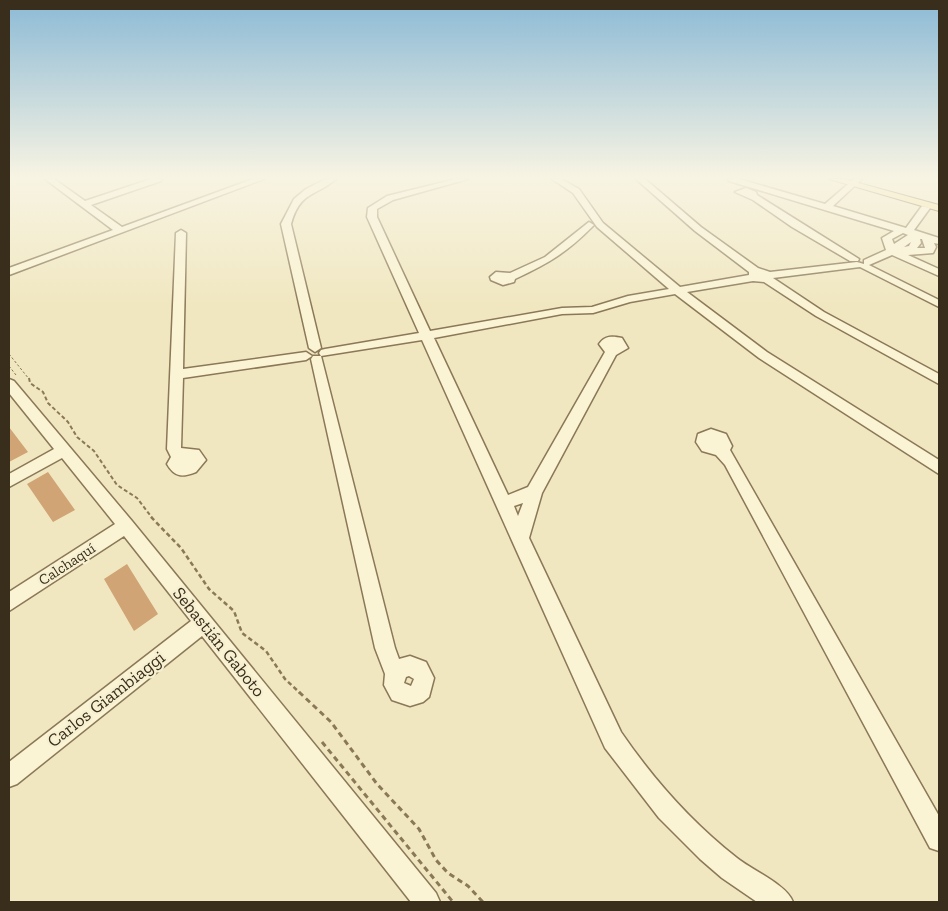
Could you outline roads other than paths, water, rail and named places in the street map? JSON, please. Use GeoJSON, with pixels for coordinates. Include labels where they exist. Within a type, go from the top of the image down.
{"type":"FeatureCollection","features":[{"type":"Feature","properties":{"kind":"street"},"geometry":{"type":"LineString","coordinates":[[107,222],[121,230]]}},
{"type":"Feature","properties":{"kind":"street"},"geometry":{"type":"LineString","coordinates":[[9,266],[121,222]]}},
{"type":"Feature","properties":{"kind":"street"},"geometry":{"type":"LineString","coordinates":[[9,272],[144,222]]}},
{"type":"Feature","properties":{"kind":"street"},"geometry":{"type":"LineString","coordinates":[[287,222],[286,230],[385,648],[396,676]]}},
{"type":"Feature","properties":{"kind":"street"},"geometry":{"type":"LineString","coordinates":[[375,222],[425,335],[504,503],[597,709],[628,763],[679,825],[713,857],[755,888],[780,902]]}},
{"type":"Feature","properties":{"kind":"street"},"geometry":{"type":"LineString","coordinates":[[689,222],[761,276],[820,314],[939,380]]}},
{"type":"Feature","properties":{"kind":"street"},"geometry":{"type":"LineString","coordinates":[[792,222],[861,263],[939,304]]}},
{"type":"Feature","properties":{"kind":"street"},"geometry":{"type":"LineString","coordinates":[[873,222],[939,241]]}},
{"type":"Feature","properties":{"kind":"street"},"geometry":{"type":"LineString","coordinates":[[915,222],[908,232],[887,238],[892,251],[939,273]]}},
{"type":"Feature","properties":{"kind":"street"},"geometry":{"type":"LineString","coordinates":[[510,277],[565,248],[593,223],[606,228],[675,290],[761,354],[939,468]]}},
{"type":"Feature","properties":{"kind":"street"},"geometry":{"type":"LineString","coordinates":[[177,374],[316,354],[562,311],[593,310],[628,299],[675,290],[761,276],[861,263],[892,251],[912,248],[916,243],[908,232]]}},
{"type":"Feature","properties":{"kind":"street"},"geometry":{"type":"LineString","coordinates":[[179,457],[174,449],[181,233]]}},
{"type":"Feature","properties":{"kind":"street"},"geometry":{"type":"LineString","coordinates":[[892,251],[915,253],[929,251],[931,249],[926,238]]}},
{"type":"Feature","properties":{"kind":"street"},"geometry":{"type":"LineString","coordinates":[[520,539],[534,492],[612,351]]}},
{"type":"Feature","properties":{"kind":"street","name":"Sebastián Gaboto"},"geometry":{"type":"LineString","coordinates":[[10,389],[126,526],[426,902]]}},
{"type":"Feature","properties":{"kind":"street"},"geometry":{"type":"LineString","coordinates":[[721,450],[730,461],[939,839]]}},
{"type":"Feature","properties":{"kind":"street"},"geometry":{"type":"LineString","coordinates":[[9,481],[62,452]]}},
{"type":"Feature","properties":{"kind":"street"},"geometry":{"type":"LineString","coordinates":[[504,503],[534,492]]}},
{"type":"Feature","properties":{"kind":"street","name":"Calchaquí"},"geometry":{"type":"LineString","coordinates":[[9,602],[126,526]]}},
{"type":"Feature","properties":{"kind":"street","name":"Carlos Giambiaggi"},"geometry":{"type":"LineString","coordinates":[[9,776],[203,623]]}}]}
